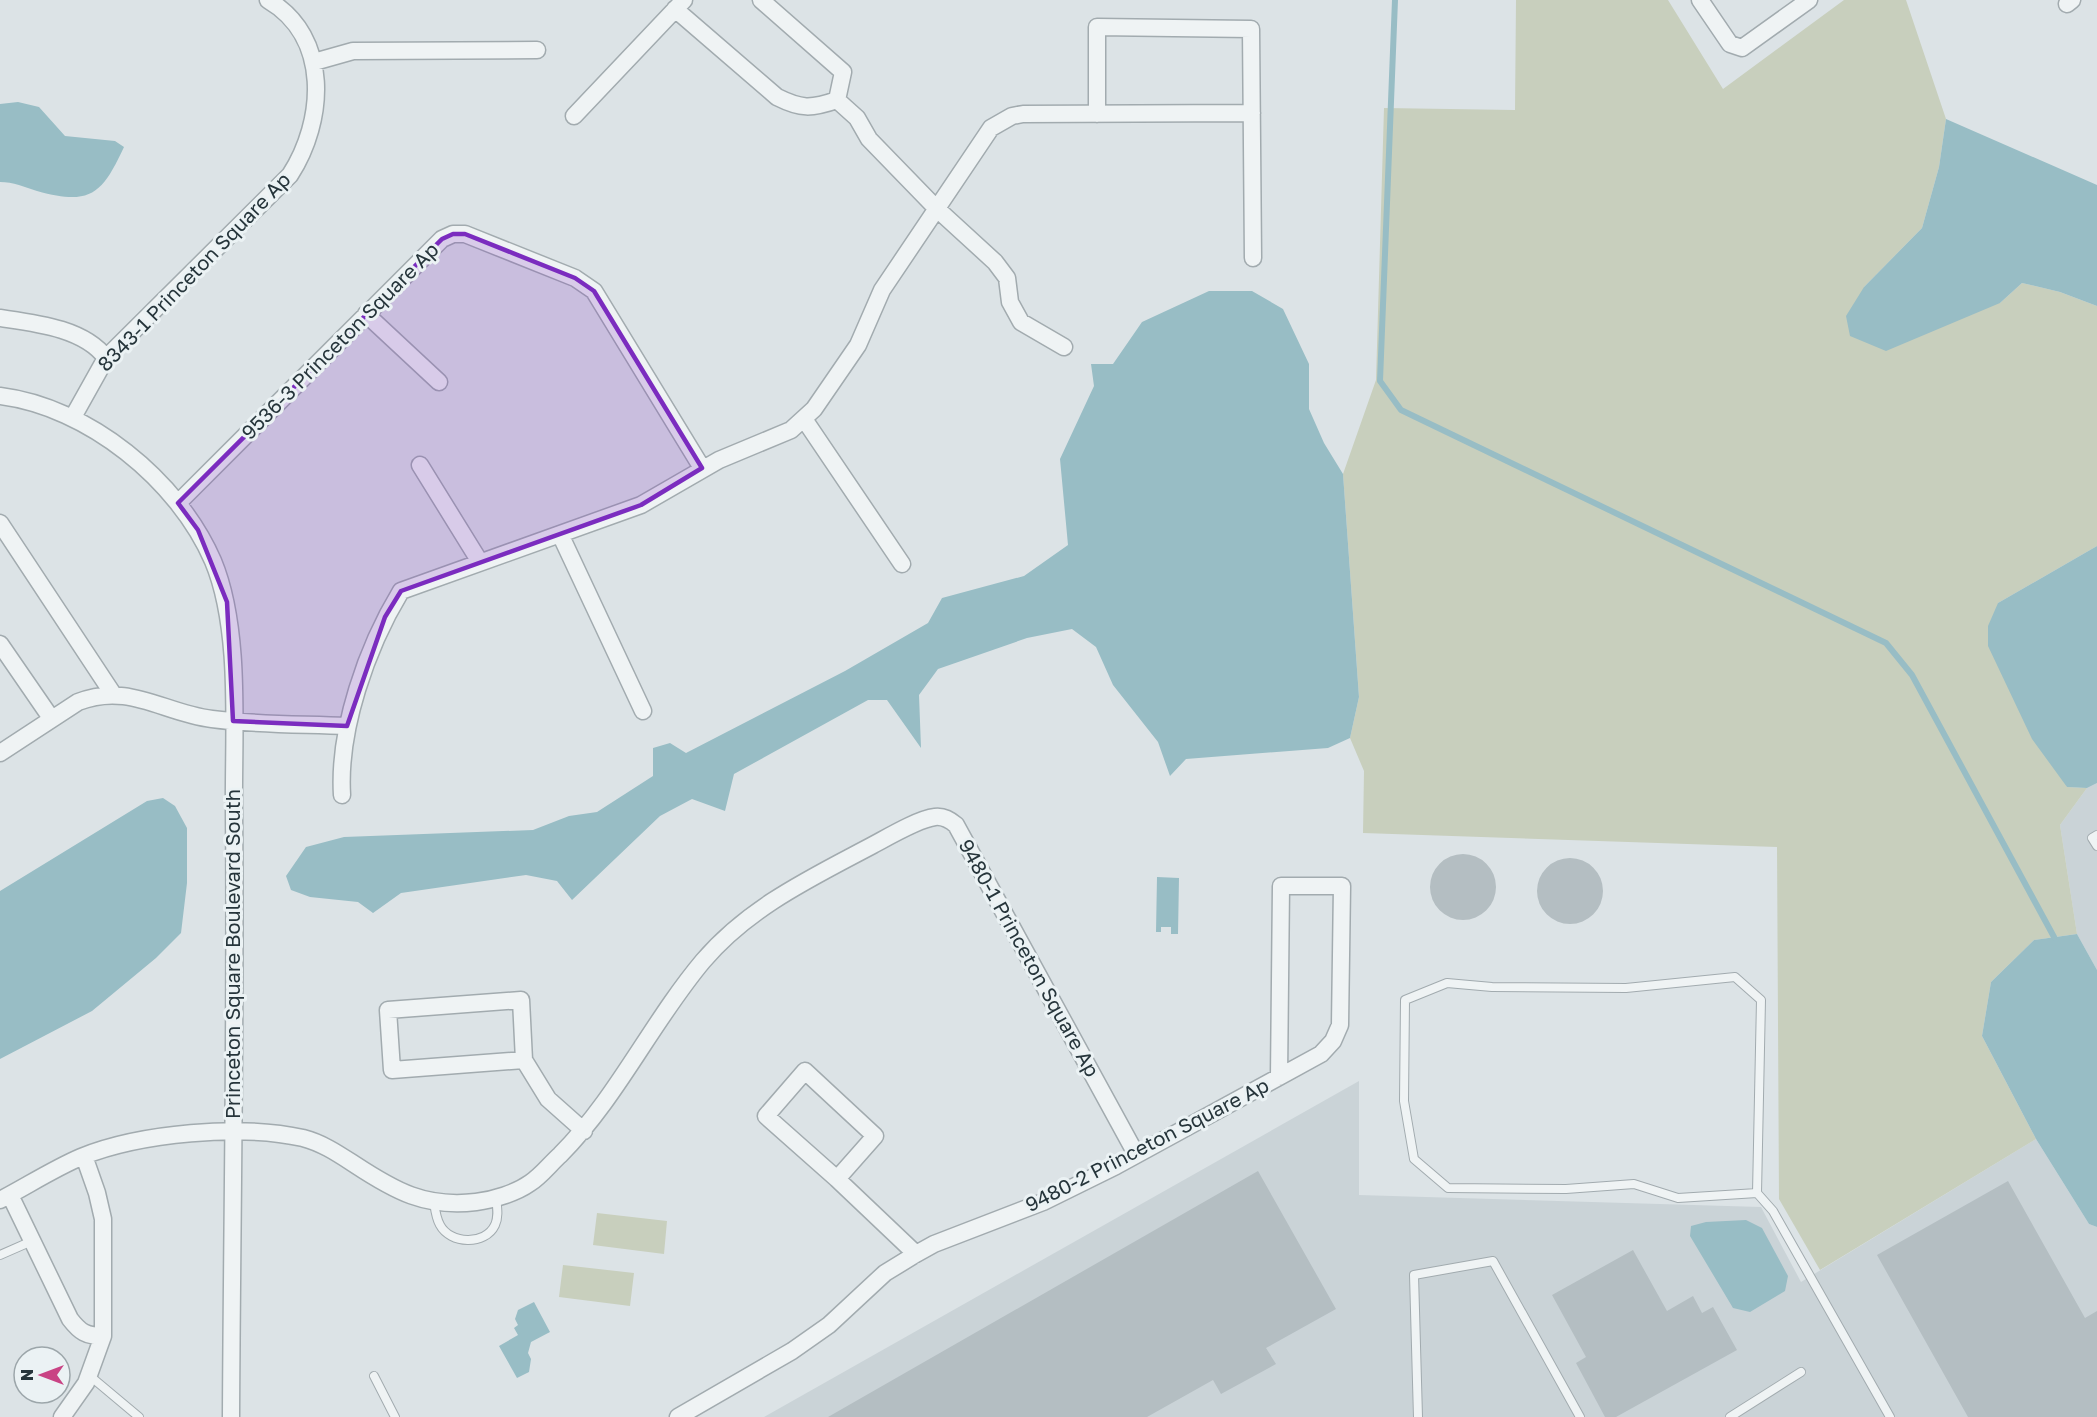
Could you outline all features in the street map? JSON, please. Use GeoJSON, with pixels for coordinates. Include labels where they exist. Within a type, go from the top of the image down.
{"type":"FeatureCollection","features":[{"type":"Feature","properties":{"kind":"street","name":"8343-1 Princeton Square Ap"},"geometry":{"type":"LineString","coordinates":[[73,417],[106,358],[290,175],[302,156],[312,131],[317,102],[314,62],[294,23],[279,6],[268,0]]}},
{"type":"Feature","properties":{"kind":"street"},"geometry":{"type":"LineString","coordinates":[[761,0],[843,72],[837,100]]}},
{"type":"Feature","properties":{"kind":"street"},"geometry":{"type":"LineString","coordinates":[[1700,0],[1730,44],[1742,48],[1809,0]]}},
{"type":"Feature","properties":{"kind":"street"},"geometry":{"type":"LineString","coordinates":[[574,116],[680,5],[777,97],[794,105],[815,108],[837,100]]}},
{"type":"Feature","properties":{"kind":"street"},"geometry":{"type":"LineString","coordinates":[[1097,114],[1096,27],[1251,29],[1253,258]]}},
{"type":"Feature","properties":{"kind":"street"},"geometry":{"type":"LineString","coordinates":[[314,62],[353,51],[537,50]]}},
{"type":"Feature","properties":{"kind":"street"},"geometry":{"type":"LineString","coordinates":[[837,100],[857,118],[869,140],[936,208],[995,262],[1007,278],[1010,302],[1021,322],[1064,347]]}},
{"type":"Feature","properties":{"kind":"street"},"geometry":{"type":"LineString","coordinates":[[342,795],[342,749],[347,726],[385,617],[401,591],[641,505],[702,468],[791,430],[819,402],[858,345],[882,290],[991,128],[1012,116],[1252,113]]}},
{"type":"Feature","properties":{"kind":"street","name":"9536-3 Princeton Square Ap"},"geometry":{"type":"LineString","coordinates":[[178,503],[442,239],[453,234],[465,234],[575,278],[594,291],[702,468]]}},
{"type":"Feature","properties":{"kind":"street"},"geometry":{"type":"LineString","coordinates":[[366,314],[439,382]]}},
{"type":"Feature","properties":{"kind":"street"},"geometry":{"type":"LineString","coordinates":[[0,318],[69,333],[100,349],[106,358]]}},
{"type":"Feature","properties":{"kind":"street","name":"Princeton Square Boulevard South"},"geometry":{"type":"LineString","coordinates":[[0,396],[28,401],[73,417],[122,448],[178,503],[198,530],[213,562],[227,602],[232,643],[233,721],[231,1417]]}},
{"type":"Feature","properties":{"kind":"street"},"geometry":{"type":"LineString","coordinates":[[804,419],[903,564]]}},
{"type":"Feature","properties":{"kind":"street"},"geometry":{"type":"LineString","coordinates":[[420,465],[480,562]]}},
{"type":"Feature","properties":{"kind":"street"},"geometry":{"type":"LineString","coordinates":[[0,523],[114,694]]}},
{"type":"Feature","properties":{"kind":"street"},"geometry":{"type":"LineString","coordinates":[[560,534],[643,711]]}},
{"type":"Feature","properties":{"kind":"street"},"geometry":{"type":"LineString","coordinates":[[0,644],[51,718]]}},
{"type":"Feature","properties":{"kind":"street"},"geometry":{"type":"LineString","coordinates":[[0,753],[51,718],[92,697],[114,694],[137,697],[198,717],[233,721],[347,726]]}},
{"type":"Feature","properties":{"kind":"street","name":"9480-1 Princeton Square Ap"},"geometry":{"type":"LineString","coordinates":[[5,1197],[84,1156],[116,1145],[181,1134],[233,1132],[292,1137],[325,1146],[407,1195],[422,1201],[463,1204],[496,1197],[530,1183],[584,1131],[682,988],[722,940],[770,901],[890,836],[934,817],[946,818],[956,825],[1136,1154]]}},
{"type":"Feature","properties":{"kind":"street","name":"9480-2 Princeton Square Ap"},"geometry":{"type":"LineString","coordinates":[[678,1417],[792,1351],[829,1325],[885,1274],[916,1254],[934,1244],[1043,1202],[1136,1154],[1279,1077],[1321,1054],[1333,1041],[1340,1025],[1342,886],[1281,886],[1279,1077]]}},
{"type":"Feature","properties":{"kind":"street"},"geometry":{"type":"LineString","coordinates":[[524,1060],[392,1070],[388,1010],[521,1000],[524,1060],[548,1099],[584,1131]]}},
{"type":"Feature","properties":{"kind":"street"},"geometry":{"type":"LineString","coordinates":[[837,1179],[875,1136],[805,1071],[766,1116],[916,1254]]}},
{"type":"Feature","properties":{"kind":"street"},"geometry":{"type":"LineString","coordinates":[[62,1417],[90,1376],[103,1336],[103,1219],[98,1192],[84,1156]]}},
{"type":"Feature","properties":{"kind":"street"},"geometry":{"type":"LineString","coordinates":[[5,1197],[32,1241],[70,1319],[80,1332],[90,1336],[103,1336]]}},
{"type":"Feature","properties":{"kind":"lane"},"geometry":{"type":"LineString","coordinates":[[2097,835],[2092,838],[2097,846]]}},
{"type":"Feature","properties":{"kind":"lane"},"geometry":{"type":"LineString","coordinates":[[1757,1193],[1678,1198],[1634,1184],[1566,1189],[1448,1188],[1414,1159],[1404,1101],[1405,1000],[1447,983],[1492,987],[1626,988],[1735,977],[1761,1000],[1757,1193],[1773,1211],[1890,1417]]}},
{"type":"Feature","properties":{"kind":"lane"},"geometry":{"type":"LineString","coordinates":[[434,1202],[440,1225],[449,1235],[463,1240],[478,1239],[494,1228],[498,1217],[496,1197]]}},
{"type":"Feature","properties":{"kind":"lane"},"geometry":{"type":"LineString","coordinates":[[0,1256],[32,1241]]}},
{"type":"Feature","properties":{"kind":"lane"},"geometry":{"type":"LineString","coordinates":[[1418,1417],[1414,1275],[1493,1261],[1580,1417]]}},
{"type":"Feature","properties":{"kind":"lane"},"geometry":{"type":"LineString","coordinates":[[1730,1417],[1801,1372]]}},
{"type":"Feature","properties":{"kind":"lane"},"geometry":{"type":"LineString","coordinates":[[90,1376],[139,1417]]}},
{"type":"Feature","properties":{"kind":"lane"},"geometry":{"type":"LineString","coordinates":[[374,1376],[396,1417]]}},
{"type":"Feature","properties":{"kind":"highlighted area"},"geometry":{"type":"Polygon","coordinates":[[[453,234],[465,234],[575,278],[594,291],[702,468],[641,505],[401,591],[385,617],[347,726],[233,721],[227,602],[198,530],[178,503],[442,239],[453,234]]]}},
{"type":"Feature","properties":{"kind":"shaded area"},"geometry":{"type":"Polygon","coordinates":[[[2097,783],[2097,970],[2077,934],[2060,825],[2087,788],[2097,783]]]}},
{"type":"Feature","properties":{"kind":"shaded area"},"geometry":{"type":"Polygon","coordinates":[[[1359,1081],[1359,1195],[1761,1207],[1801,1282],[2036,1139],[2089,1224],[2097,1227],[2097,1417],[764,1417],[1359,1081]]]}},
{"type":"Feature","properties":{"kind":"green space"},"geometry":{"type":"Polygon","coordinates":[[[1516,0],[1668,0],[1723,89],[1844,0],[1906,0],[1946,119],[1939,167],[1922,228],[1864,287],[2000,303],[2022,283],[2060,292],[2097,306],[2097,546],[1998,603],[2067,787],[2087,788],[2060,825],[2077,934],[2034,940],[1991,982],[1982,1036],[2036,1139],[1820,1270],[1779,1199],[1777,847],[1363,833],[1364,771],[1350,738],[1359,697],[1343,474],[1376,380],[1384,108],[1515,110],[1516,0]]]}},
{"type":"Feature","properties":{"kind":"green space"},"geometry":{"type":"Polygon","coordinates":[[[597,1213],[667,1221],[664,1254],[593,1245],[597,1213]]]}},
{"type":"Feature","properties":{"kind":"green space"},"geometry":{"type":"Polygon","coordinates":[[[563,1265],[634,1273],[630,1306],[559,1297],[563,1265]]]}},
{"type":"Feature","properties":{"kind":"water"},"geometry":{"type":"Polygon","coordinates":[[[18,102],[39,107],[65,136],[115,141],[124,147],[109,176],[101,186],[82,196],[70,197],[0,182],[0,104],[18,102]]]}},
{"type":"Feature","properties":{"kind":"water"},"geometry":{"type":"Polygon","coordinates":[[[1946,119],[2097,185],[2097,306],[2060,292],[2022,283],[2000,303],[1886,351],[1850,336],[1846,316],[1864,287],[1922,228],[1939,167],[1946,119]]]}},
{"type":"Feature","properties":{"kind":"water"},"geometry":{"type":"Polygon","coordinates":[[[1209,291],[1252,291],[1283,309],[1309,364],[1309,409],[1324,443],[1343,474],[1359,697],[1350,738],[1328,748],[1186,759],[1170,776],[1158,742],[1113,685],[1096,647],[1072,629],[1027,638],[938,669],[919,695],[921,748],[887,700],[868,700],[734,774],[725,811],[692,799],[660,816],[572,900],[557,881],[526,875],[401,893],[373,913],[358,902],[310,897],[291,890],[286,876],[306,847],[344,837],[533,830],[569,816],[597,812],[653,776],[653,748],[670,743],[686,753],[845,671],[928,623],[942,598],[1024,576],[1068,545],[1060,459],[1094,386],[1091,364],[1113,364],[1142,322],[1209,291]]]}},
{"type":"Feature","properties":{"kind":"water"},"geometry":{"type":"Polygon","coordinates":[[[2097,546],[2097,783],[2087,788],[2067,787],[2032,739],[1988,646],[1988,626],[1998,603],[2097,546]]]}},
{"type":"Feature","properties":{"kind":"water"},"geometry":{"type":"Polygon","coordinates":[[[163,798],[175,806],[187,828],[187,883],[181,933],[156,958],[92,1011],[0,1059],[0,891],[147,801],[163,798]]]}},
{"type":"Feature","properties":{"kind":"water"},"geometry":{"type":"Polygon","coordinates":[[[1157,877],[1179,878],[1178,934],[1171,934],[1171,927],[1161,927],[1161,932],[1156,932],[1157,877]]]}},
{"type":"Feature","properties":{"kind":"water"},"geometry":{"type":"Polygon","coordinates":[[[2077,934],[2097,970],[2097,1227],[2089,1224],[2036,1139],[1982,1036],[1991,982],[2034,940],[2077,934]]]}},
{"type":"Feature","properties":{"kind":"water"},"geometry":{"type":"Polygon","coordinates":[[[1746,1220],[1762,1228],[1788,1276],[1785,1291],[1750,1312],[1733,1308],[1690,1236],[1691,1226],[1706,1222],[1746,1220]]]}},
{"type":"Feature","properties":{"kind":"water"},"geometry":{"type":"Polygon","coordinates":[[[534,1302],[550,1332],[531,1342],[528,1353],[531,1359],[529,1372],[517,1378],[499,1346],[518,1335],[514,1328],[518,1325],[515,1319],[518,1310],[534,1302]]]}},
{"type":"Feature","properties":{"kind":"building"},"geometry":{"type":"Polygon","coordinates":[[[1463,854],[1476,857],[1486,864],[1493,874],[1496,887],[1493,900],[1486,910],[1476,917],[1463,920],[1450,917],[1440,910],[1433,900],[1430,887],[1433,874],[1440,864],[1450,857],[1463,854]]]}},
{"type":"Feature","properties":{"kind":"building"},"geometry":{"type":"Polygon","coordinates":[[[1564,858],[1576,858],[1588,863],[1598,873],[1603,891],[1601,904],[1588,919],[1576,924],[1564,924],[1552,919],[1542,909],[1537,897],[1537,885],[1542,873],[1552,863],[1564,858]]]}},
{"type":"Feature","properties":{"kind":"building"},"geometry":{"type":"Polygon","coordinates":[[[1258,1171],[1336,1309],[1266,1348],[1276,1364],[1221,1394],[1213,1380],[1147,1417],[828,1417],[1258,1171]]]}},
{"type":"Feature","properties":{"kind":"building"},"geometry":{"type":"Polygon","coordinates":[[[2008,1181],[2085,1318],[2097,1311],[2097,1417],[1968,1417],[1877,1255],[2008,1181]]]}},
{"type":"Feature","properties":{"kind":"building"},"geometry":{"type":"Polygon","coordinates":[[[1633,1250],[1667,1311],[1693,1296],[1702,1313],[1713,1307],[1737,1350],[1616,1417],[1605,1417],[1576,1363],[1586,1357],[1552,1295],[1633,1250]]]}},
{"type":"Feature","properties":{"kind":"waterway"},"geometry":{"type":"LineString","coordinates":[[1395,0],[1380,381],[1401,410],[1886,643],[1912,675],[2054,937]]}}]}
